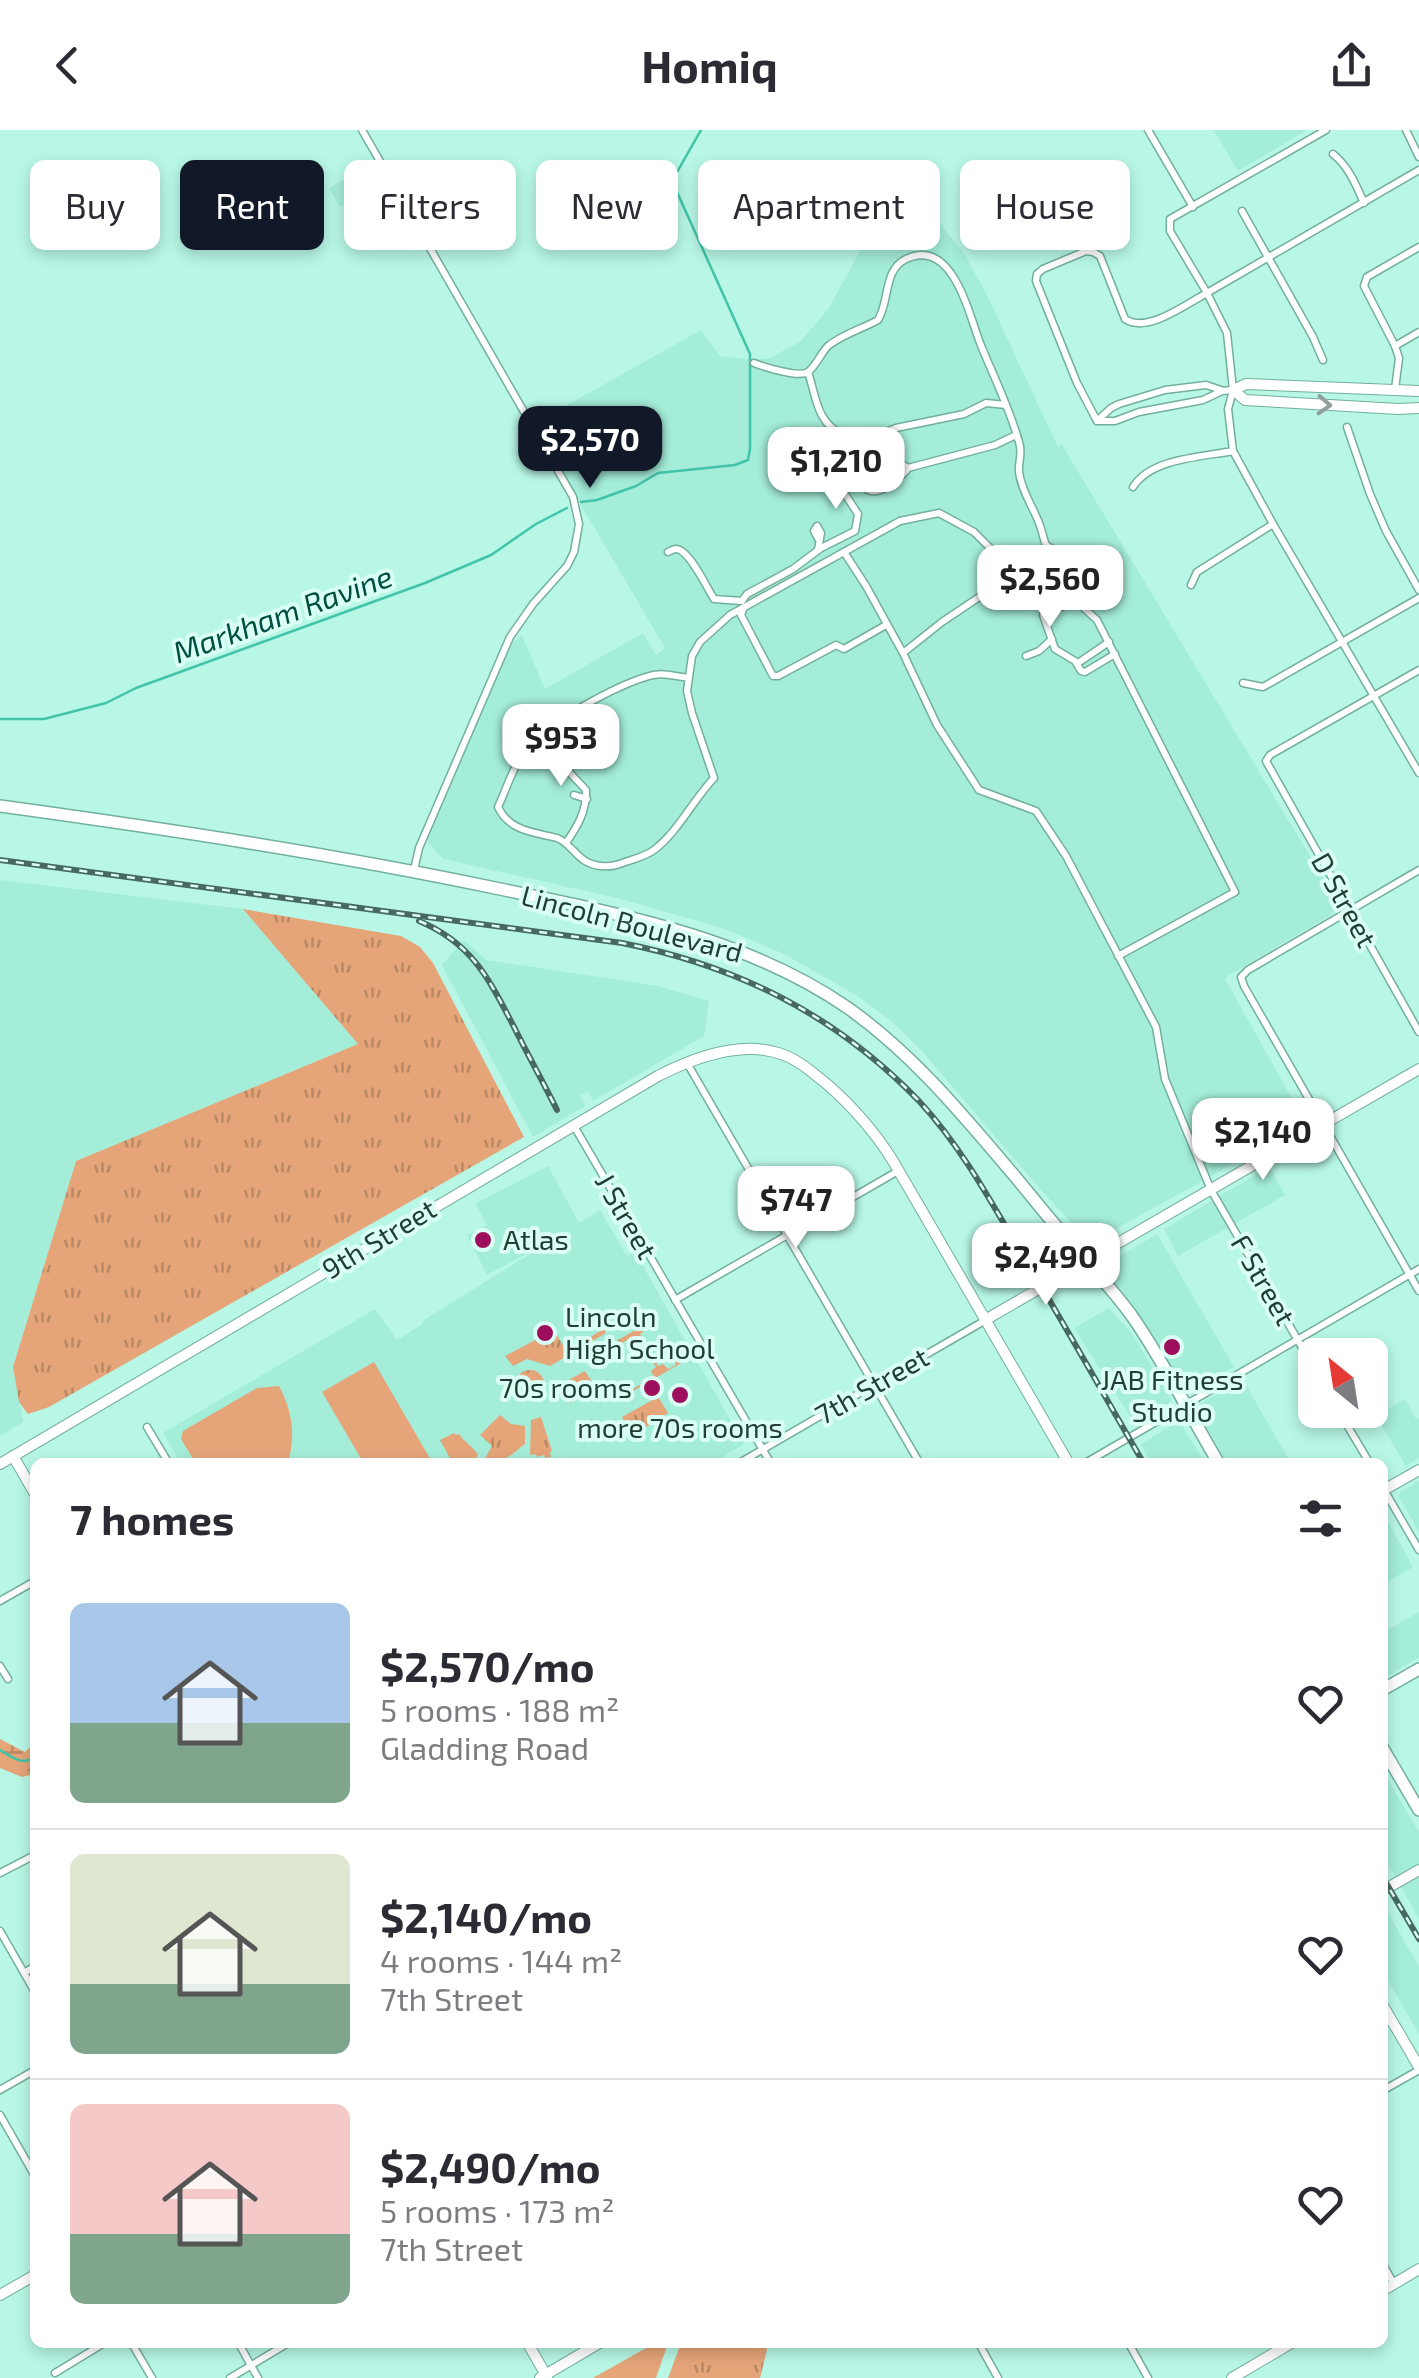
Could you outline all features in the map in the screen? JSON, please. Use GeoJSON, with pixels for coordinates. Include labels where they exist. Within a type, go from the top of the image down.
{"type":"FeatureCollection","features":[{"type":"Feature","properties":{"kind":"main road","name":"Lincoln Boulevard"},"geometry":{"type":"LineString","coordinates":[[0,806],[244,841],[414,871],[602,912],[704,938],[758,958],[820,991],[870,1025],[916,1064],[966,1119],[1132,1316],[1216,1458]]}},
{"type":"Feature","properties":{"kind":"main road"},"geometry":{"type":"LineString","coordinates":[[1388,1687],[1419,1669]]}},
{"type":"Feature","properties":{"kind":"main road"},"geometry":{"type":"LineString","coordinates":[[1388,1757],[1419,1810]]}},
{"type":"Feature","properties":{"kind":"street"},"geometry":{"type":"LineString","coordinates":[[362,130],[573,497],[579,524],[567,566],[510,637],[419,848],[414,871]]}},
{"type":"Feature","properties":{"kind":"street"},"geometry":{"type":"LineString","coordinates":[[1148,130],[1193,207]]}},
{"type":"Feature","properties":{"kind":"street"},"geometry":{"type":"LineString","coordinates":[[1326,130],[1170,219],[1170,231],[1226,334],[1230,367],[1228,409],[1234,451],[1419,773]]}},
{"type":"Feature","properties":{"kind":"street"},"geometry":{"type":"LineString","coordinates":[[1406,130],[1419,157]]}},
{"type":"Feature","properties":{"kind":"street"},"geometry":{"type":"LineString","coordinates":[[1333,154],[1341,160],[1364,203]]}},
{"type":"Feature","properties":{"kind":"street"},"geometry":{"type":"LineString","coordinates":[[1097,421],[1036,281],[1043,269],[1086,251],[1094,252],[1100,256],[1126,318],[1132,324],[1142,324],[1207,293],[1419,170]]}},
{"type":"Feature","properties":{"kind":"street"},"geometry":{"type":"LineString","coordinates":[[1242,212],[1314,337],[1323,360]]}},
{"type":"Feature","properties":{"kind":"street"},"geometry":{"type":"LineString","coordinates":[[1395,390],[1399,358],[1364,286],[1367,277],[1419,247]]}},
{"type":"Feature","properties":{"kind":"street"},"geometry":{"type":"LineString","coordinates":[[754,363],[781,372],[808,372],[840,338],[878,320],[891,276],[903,261],[928,257],[946,268],[961,288],[1006,405],[1022,454],[1019,472],[1046,545],[1078,565],[1082,579],[1076,601]]}},
{"type":"Feature","properties":{"kind":"street"},"geometry":{"type":"LineString","coordinates":[[1395,346],[1419,332]]}},
{"type":"Feature","properties":{"kind":"street"},"geometry":{"type":"LineString","coordinates":[[808,372],[818,408],[832,427],[849,436],[877,439]]}},
{"type":"Feature","properties":{"kind":"street"},"geometry":{"type":"LineString","coordinates":[[1097,421],[1115,421],[1139,412],[1203,400],[1246,384],[1419,390]]}},
{"type":"Feature","properties":{"kind":"street"},"geometry":{"type":"LineString","coordinates":[[1097,421],[1119,404],[1165,390],[1206,385],[1228,390],[1245,400],[1419,408]]}},
{"type":"Feature","properties":{"kind":"street"},"geometry":{"type":"LineString","coordinates":[[877,439],[896,428],[964,414],[986,403],[1006,405]]}},
{"type":"Feature","properties":{"kind":"street"},"geometry":{"type":"LineString","coordinates":[[1347,427],[1370,494],[1419,590]]}},
{"type":"Feature","properties":{"kind":"street"},"geometry":{"type":"LineString","coordinates":[[886,625],[844,650],[836,645],[773,676],[741,615],[748,594],[851,534],[857,526],[857,510],[843,490],[846,480],[856,479],[868,490],[878,490],[893,484],[908,468],[995,445],[1016,435]]}},
{"type":"Feature","properties":{"kind":"street"},"geometry":{"type":"LineString","coordinates":[[877,439],[887,456],[908,468]]}},
{"type":"Feature","properties":{"kind":"street"},"geometry":{"type":"LineString","coordinates":[[1133,487],[1157,466],[1234,451]]}},
{"type":"Feature","properties":{"kind":"street"},"geometry":{"type":"LineString","coordinates":[[688,678],[652,674],[576,711],[537,738],[513,770],[498,807],[503,818],[514,826],[561,839],[587,862],[605,867],[652,851],[714,778],[692,713],[688,678],[692,656],[700,642],[743,604],[900,521],[938,514],[974,532],[1048,612],[1076,601]]}},
{"type":"Feature","properties":{"kind":"street"},"geometry":{"type":"LineString","coordinates":[[1191,586],[1197,572],[1274,524]]}},
{"type":"Feature","properties":{"kind":"street"},"geometry":{"type":"LineString","coordinates":[[818,551],[819,540]]}},
{"type":"Feature","properties":{"kind":"street"},"geometry":{"type":"LineString","coordinates":[[668,552],[682,550],[698,568],[714,598],[743,604]]}},
{"type":"Feature","properties":{"kind":"street","name":"F Street"},"geometry":{"type":"LineString","coordinates":[[844,552],[903,653],[937,724],[980,790],[1036,811],[1066,856],[1156,1027],[1165,1078],[1210,1190],[1298,1340]]}},
{"type":"Feature","properties":{"kind":"street"},"geometry":{"type":"LineString","coordinates":[[903,653],[1015,573]]}},
{"type":"Feature","properties":{"kind":"street"},"geometry":{"type":"LineString","coordinates":[[1242,683],[1264,687],[1419,598]]}},
{"type":"Feature","properties":{"kind":"street"},"geometry":{"type":"LineString","coordinates":[[1076,601],[1097,620],[1235,892],[1118,956]]}},
{"type":"Feature","properties":{"kind":"street"},"geometry":{"type":"LineString","coordinates":[[1046,609],[1043,615],[1055,649],[1078,663],[1081,671],[1115,654]]}},
{"type":"Feature","properties":{"kind":"street"},"geometry":{"type":"LineString","coordinates":[[1026,656],[1052,639]]}},
{"type":"Feature","properties":{"kind":"street"},"geometry":{"type":"LineString","coordinates":[[1078,663],[1109,642]]}},
{"type":"Feature","properties":{"kind":"street"},"geometry":{"type":"LineString","coordinates":[[1373,696],[1419,670]]}},
{"type":"Feature","properties":{"kind":"street","name":"D Street"},"geometry":{"type":"LineString","coordinates":[[1373,696],[1270,755],[1266,761],[1419,1032]]}},
{"type":"Feature","properties":{"kind":"street"},"geometry":{"type":"LineString","coordinates":[[537,738],[586,790],[581,820],[566,843]]}},
{"type":"Feature","properties":{"kind":"street"},"geometry":{"type":"LineString","coordinates":[[574,795],[587,799]]}},
{"type":"Feature","properties":{"kind":"street"},"geometry":{"type":"LineString","coordinates":[[1419,870],[1241,977],[1419,1291]]}},
{"type":"Feature","properties":{"kind":"street","name":"9th Street"},"geometry":{"type":"LineString","coordinates":[[0,1464],[574,1125],[686,1062],[710,1054],[755,1050],[780,1053],[795,1060],[857,1112],[898,1171]]}},
{"type":"Feature","properties":{"kind":"street"},"geometry":{"type":"LineString","coordinates":[[686,1062],[916,1458]]}},
{"type":"Feature","properties":{"kind":"street","name":"7th Street"},"geometry":{"type":"LineString","coordinates":[[748,1458],[1419,1069]]}},
{"type":"Feature","properties":{"kind":"street","name":"J Street"},"geometry":{"type":"LineString","coordinates":[[574,1125],[767,1458]]}},
{"type":"Feature","properties":{"kind":"street"},"geometry":{"type":"LineString","coordinates":[[675,1300],[898,1171],[1066,1458]]}},
{"type":"Feature","properties":{"kind":"street"},"geometry":{"type":"LineString","coordinates":[[1301,1338],[1419,1269]]}},
{"type":"Feature","properties":{"kind":"street"},"geometry":{"type":"LineString","coordinates":[[1094,1458],[1298,1340]]}},
{"type":"Feature","properties":{"kind":"street"},"geometry":{"type":"LineString","coordinates":[[147,1427],[166,1458]]}},
{"type":"Feature","properties":{"kind":"street"},"geometry":{"type":"LineString","coordinates":[[1348,1428],[1366,1458]]}},
{"type":"Feature","properties":{"kind":"street"},"geometry":{"type":"LineString","coordinates":[[13,1456],[30,1485]]}},
{"type":"Feature","properties":{"kind":"street"},"geometry":{"type":"LineString","coordinates":[[1388,1486],[1419,1470]]}},
{"type":"Feature","properties":{"kind":"street"},"geometry":{"type":"LineString","coordinates":[[1388,1497],[1419,1550]]}},
{"type":"Feature","properties":{"kind":"street"},"geometry":{"type":"LineString","coordinates":[[0,1601],[30,1584]]}},
{"type":"Feature","properties":{"kind":"street"},"geometry":{"type":"LineString","coordinates":[[0,1666],[8,1679]]}},
{"type":"Feature","properties":{"kind":"street"},"geometry":{"type":"LineString","coordinates":[[0,1873],[30,1858]]}},
{"type":"Feature","properties":{"kind":"street"},"geometry":{"type":"LineString","coordinates":[[1388,1888],[1419,1870]]}},
{"type":"Feature","properties":{"kind":"street"},"geometry":{"type":"LineString","coordinates":[[0,1931],[30,1983]]}},
{"type":"Feature","properties":{"kind":"street"},"geometry":{"type":"LineString","coordinates":[[24,1972],[30,1969]]}},
{"type":"Feature","properties":{"kind":"street"},"geometry":{"type":"LineString","coordinates":[[1388,2014],[1419,2068],[1388,2087]]}},
{"type":"Feature","properties":{"kind":"street"},"geometry":{"type":"LineString","coordinates":[[0,2090],[30,2073]]}},
{"type":"Feature","properties":{"kind":"street"},"geometry":{"type":"LineString","coordinates":[[0,2115],[30,2167]]}},
{"type":"Feature","properties":{"kind":"street"},"geometry":{"type":"LineString","coordinates":[[1388,2287],[1419,2269]]}},
{"type":"Feature","properties":{"kind":"street"},"geometry":{"type":"LineString","coordinates":[[1388,2274],[1394,2284]]}},
{"type":"Feature","properties":{"kind":"street"},"geometry":{"type":"LineString","coordinates":[[0,2295],[30,2278]]}},
{"type":"Feature","properties":{"kind":"street"},"geometry":{"type":"LineString","coordinates":[[55,2373],[96,2348]]}},
{"type":"Feature","properties":{"kind":"street"},"geometry":{"type":"LineString","coordinates":[[134,2348],[152,2378]]}},
{"type":"Feature","properties":{"kind":"street"},"geometry":{"type":"LineString","coordinates":[[241,2348],[258,2378]]}},
{"type":"Feature","properties":{"kind":"street"},"geometry":{"type":"LineString","coordinates":[[230,2378],[280,2348]]}},
{"type":"Feature","properties":{"kind":"street"},"geometry":{"type":"LineString","coordinates":[[529,2348],[544,2377],[591,2348]]}},
{"type":"Feature","properties":{"kind":"street"},"geometry":{"type":"LineString","coordinates":[[981,2348],[998,2378]]}},
{"type":"Feature","properties":{"kind":"street"},"geometry":{"type":"LineString","coordinates":[[1131,2348],[1148,2378]]}},
{"type":"Feature","properties":{"kind":"street"},"geometry":{"type":"LineString","coordinates":[[1232,2378],[1250,2373],[1280,2348]]}},
{"type":"Feature","properties":{"kind":"shaded area"},"geometry":{"type":"Polygon","coordinates":[[[1214,130],[1307,130],[1238,171],[1214,130]]]}},
{"type":"Feature","properties":{"kind":"shaded area"},"geometry":{"type":"Polygon","coordinates":[[[344,180],[344,205],[340,207],[329,188],[344,180]]]}},
{"type":"Feature","properties":{"kind":"shaded area"},"geometry":{"type":"Polygon","coordinates":[[[940,224],[963,252],[1058,447],[1062,445],[1336,899],[1332,914],[1225,979],[1303,1118],[1217,1173],[1090,1243],[921,1050],[856,995],[784,954],[722,928],[617,898],[444,859],[424,836],[503,652],[522,635],[545,689],[643,633],[656,655],[665,648],[532,425],[701,330],[720,356],[770,358],[801,341],[829,308],[860,251],[940,250],[940,224]]]}},
{"type":"Feature","properties":{"kind":"shaded area"},"geometry":{"type":"Polygon","coordinates":[[[0,880],[243,909],[358,1044],[76,1161],[13,1366],[23,1422],[0,1436],[0,880]]]}},
{"type":"Feature","properties":{"kind":"shaded area"},"geometry":{"type":"Polygon","coordinates":[[[464,940],[486,960],[658,986],[709,1001],[704,1036],[593,1101],[588,1091],[580,1095],[585,1106],[533,1137],[442,965],[464,940]]]}},
{"type":"Feature","properties":{"kind":"shaded area","name":"Lincoln High School"},"geometry":{"type":"Polygon","coordinates":[[[548,1166],[579,1223],[600,1210],[627,1256],[635,1252],[744,1444],[721,1458],[178,1458],[163,1433],[375,1309],[397,1340],[554,1239],[487,1275],[467,1235],[487,1225],[475,1204],[548,1166]]]}},
{"type":"Feature","properties":{"kind":"shaded area"},"geometry":{"type":"Polygon","coordinates":[[[1269,1167],[1285,1195],[1178,1256],[1164,1229],[1269,1167]]]}},
{"type":"Feature","properties":{"kind":"shaded area"},"geometry":{"type":"Polygon","coordinates":[[[1157,1234],[1234,1367],[1190,1391],[1185,1391],[1154,1336],[1110,1273],[1115,1259],[1157,1234]]]}},
{"type":"Feature","properties":{"kind":"shaded area"},"geometry":{"type":"Polygon","coordinates":[[[1109,1308],[1133,1335],[1171,1399],[1168,1405],[1135,1424],[1074,1328],[1109,1308]]]}},
{"type":"Feature","properties":{"kind":"shaded area"},"geometry":{"type":"Polygon","coordinates":[[[1243,1380],[1288,1458],[1224,1458],[1199,1415],[1197,1408],[1243,1380]]]}},
{"type":"Feature","properties":{"kind":"shaded area"},"geometry":{"type":"Polygon","coordinates":[[[1405,1399],[1416,1419],[1419,1418],[1419,1458],[1406,1466],[1383,1428],[1388,1428],[1388,1409],[1405,1399]]]}},
{"type":"Feature","properties":{"kind":"shaded area"},"geometry":{"type":"Polygon","coordinates":[[[1179,1421],[1202,1458],[1149,1458],[1141,1444],[1179,1421]]]}},
{"type":"Feature","properties":{"kind":"shaded area"},"geometry":{"type":"Polygon","coordinates":[[[1419,1481],[1419,1532],[1399,1497],[1400,1492],[1419,1481]]]}},
{"type":"Feature","properties":{"kind":"shaded area"},"geometry":{"type":"Polygon","coordinates":[[[1388,1522],[1413,1567],[1388,1581],[1388,1522]]]}},
{"type":"Feature","properties":{"kind":"shaded area"},"geometry":{"type":"Polygon","coordinates":[[[1419,1612],[1419,1657],[1388,1676],[1388,1630],[1419,1612]]]}},
{"type":"Feature","properties":{"kind":"shaded area"},"geometry":{"type":"Polygon","coordinates":[[[1388,1780],[1419,1832],[1419,1919],[1388,1864],[1388,1780]]]}},
{"type":"Feature","properties":{"kind":"shaded area"},"geometry":{"type":"Polygon","coordinates":[[[1388,1913],[1419,1967],[1419,2034],[1388,1981],[1388,1913]]]}},
{"type":"Feature","properties":{"kind":"green space"},"geometry":{"type":"Polygon","coordinates":[[[243,909],[401,936],[420,947],[433,963],[524,1137],[49,1407],[28,1414],[19,1402],[13,1367],[76,1161],[358,1044],[243,909]]]}},
{"type":"Feature","properties":{"kind":"green space"},"geometry":{"type":"Polygon","coordinates":[[[641,1327],[644,1331],[640,1334],[658,1366],[663,1364],[668,1369],[676,1365],[673,1357],[679,1354],[683,1362],[614,1402],[611,1394],[617,1392],[620,1396],[654,1377],[651,1371],[656,1367],[641,1342],[636,1344],[630,1338],[608,1352],[610,1357],[602,1349],[641,1327]]]}},
{"type":"Feature","properties":{"kind":"green space"},"geometry":{"type":"Polygon","coordinates":[[[604,1329],[606,1333],[550,1366],[527,1359],[513,1366],[505,1356],[554,1330],[565,1349],[604,1329]]]}},
{"type":"Feature","properties":{"kind":"green space"},"geometry":{"type":"Polygon","coordinates":[[[374,1362],[430,1458],[361,1458],[322,1392],[374,1362]]]}},
{"type":"Feature","properties":{"kind":"green space"},"geometry":{"type":"Polygon","coordinates":[[[530,1370],[540,1374],[544,1384],[540,1394],[530,1398],[520,1394],[516,1384],[520,1374],[530,1370]]]}},
{"type":"Feature","properties":{"kind":"green space"},"geometry":{"type":"Polygon","coordinates":[[[585,1371],[592,1382],[571,1403],[563,1397],[565,1382],[585,1371]]]}},
{"type":"Feature","properties":{"kind":"green space"},"geometry":{"type":"Polygon","coordinates":[[[279,1386],[291,1423],[289,1458],[193,1458],[181,1439],[183,1431],[257,1388],[279,1386]]]}},
{"type":"Feature","properties":{"kind":"green space"},"geometry":{"type":"Polygon","coordinates":[[[658,1397],[668,1413],[632,1436],[622,1417],[658,1397]]]}},
{"type":"Feature","properties":{"kind":"green space"},"geometry":{"type":"Polygon","coordinates":[[[500,1415],[511,1424],[525,1426],[525,1444],[506,1458],[485,1458],[492,1446],[480,1435],[500,1415]]]}},
{"type":"Feature","properties":{"kind":"green space"},"geometry":{"type":"Polygon","coordinates":[[[541,1417],[551,1457],[530,1455],[531,1420],[541,1417]]]}},
{"type":"Feature","properties":{"kind":"green space"},"geometry":{"type":"Polygon","coordinates":[[[459,1434],[478,1455],[450,1458],[440,1440],[459,1434]]]}},
{"type":"Feature","properties":{"kind":"green space"},"geometry":{"type":"Polygon","coordinates":[[[0,1739],[25,1752],[30,1747],[30,1775],[22,1777],[0,1768],[0,1739]]]}},
{"type":"Feature","properties":{"kind":"green space"},"geometry":{"type":"Polygon","coordinates":[[[646,2348],[666,2348],[656,2378],[593,2378],[646,2348]]]}},
{"type":"Feature","properties":{"kind":"green space"},"geometry":{"type":"Polygon","coordinates":[[[679,2348],[766,2348],[760,2378],[668,2378],[679,2348]]]}},
{"type":"Feature","properties":{"kind":"waterway","name":"Markham Ravine"},"geometry":{"type":"LineString","coordinates":[[581,502],[636,486],[658,473],[735,465],[748,460],[750,354],[672,181],[701,130]]}},
{"type":"Feature","properties":{"kind":"waterway","name":"Markham Ravine"},"geometry":{"type":"LineString","coordinates":[[0,719],[44,719],[106,703],[136,688],[425,583],[491,555],[567,508]]}},
{"type":"Feature","properties":{"kind":"waterway"},"geometry":{"type":"LineString","coordinates":[[0,1750],[22,1761],[30,1759]]}},
{"type":"Feature","properties":{"kind":"railway"},"geometry":{"type":"LineString","coordinates":[[0,860],[622,943],[706,965],[783,998],[854,1043],[887,1070],[946,1133],[992,1203],[1141,1458]]}},
{"type":"Feature","properties":{"kind":"railway"},"geometry":{"type":"LineString","coordinates":[[419,921],[453,940],[477,964],[557,1110]]}},
{"type":"Feature","properties":{"kind":"railway"},"geometry":{"type":"LineString","coordinates":[[1388,1886],[1419,1939]]}},
{"type":"Feature","properties":{"kind":"place","name":"Atlas"},"geometry":{"type":"Point","coordinates":[483,1240]}},
{"type":"Feature","properties":{"kind":"place","name":"Lincoln High School"},"geometry":{"type":"Point","coordinates":[545,1333]}},
{"type":"Feature","properties":{"kind":"place","name":"JAB Fitness Studio"},"geometry":{"type":"Point","coordinates":[1172,1347]}},
{"type":"Feature","properties":{"kind":"place","name":"70s rooms"},"geometry":{"type":"Point","coordinates":[652,1388]}},
{"type":"Feature","properties":{"kind":"place","name":"more 70s rooms"},"geometry":{"type":"Point","coordinates":[680,1395]}}]}
